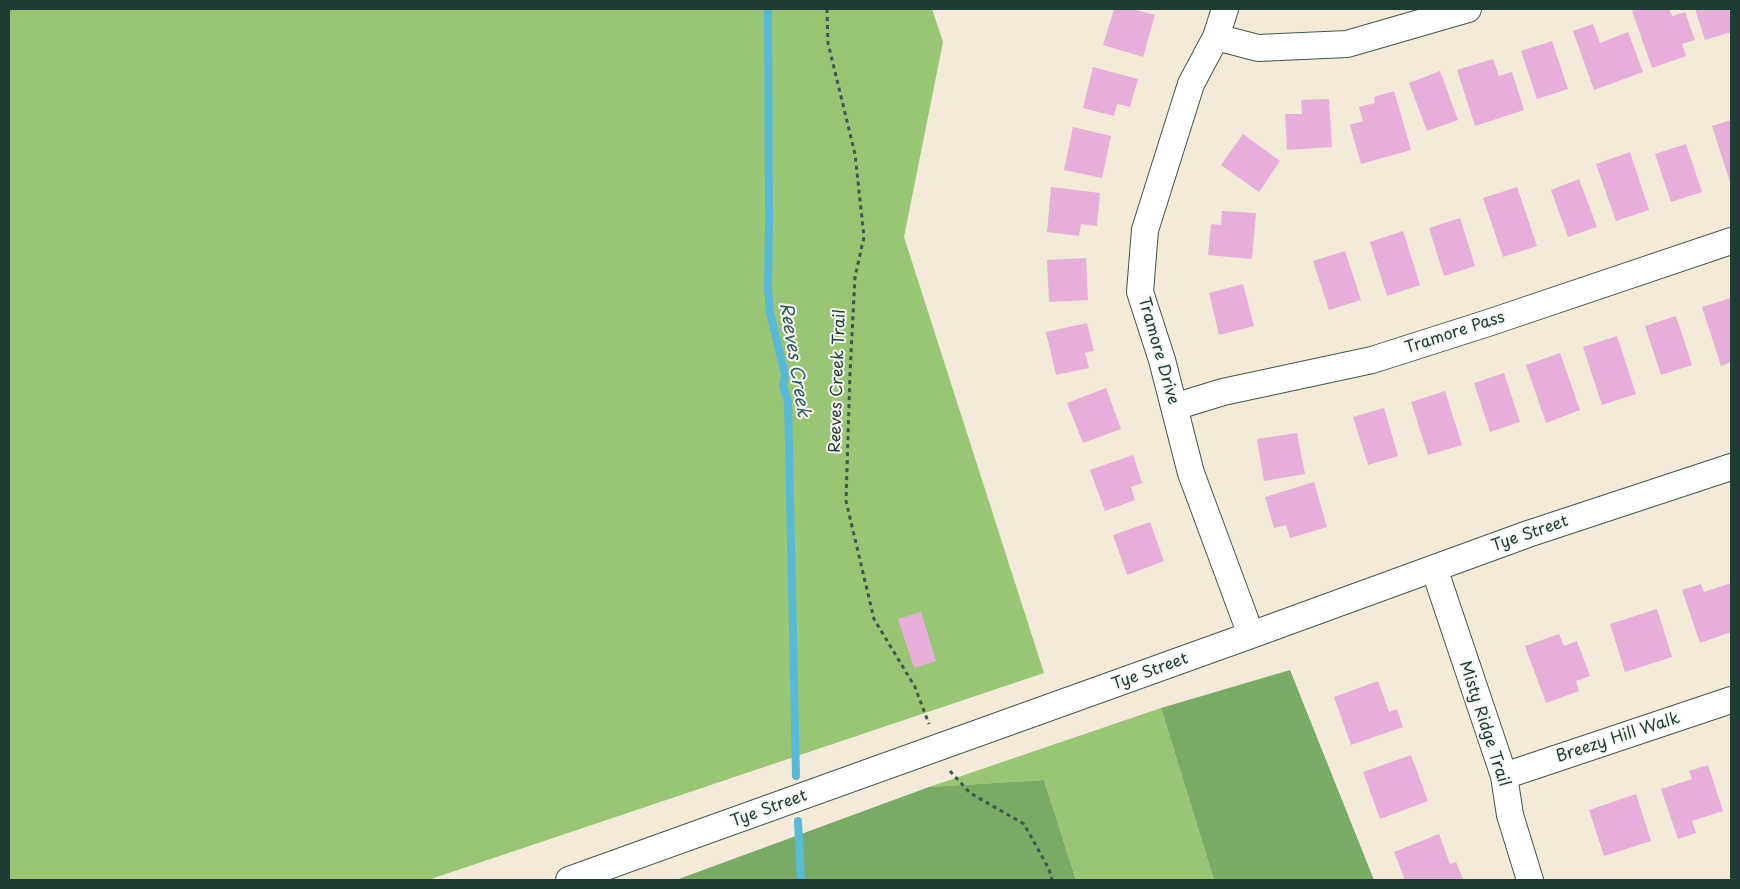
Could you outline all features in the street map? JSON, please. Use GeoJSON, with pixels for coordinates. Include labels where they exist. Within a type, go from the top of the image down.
{"type":"FeatureCollection","features":[{"type":"Feature","properties":{"kind":"street","name":"Tramore Drive"},"geometry":{"type":"LineString","coordinates":[[1225,9],[1216,37],[1192,84],[1145,230],[1140,292],[1162,360],[1191,474],[1251,635]]}},
{"type":"Feature","properties":{"kind":"street"},"geometry":{"type":"LineString","coordinates":[[1216,37],[1258,48],[1347,44],[1468,9]]}},
{"type":"Feature","properties":{"kind":"street","name":"Tramore Pass"},"geometry":{"type":"LineString","coordinates":[[1174,407],[1223,392],[1372,360],[1731,241]]}},
{"type":"Feature","properties":{"kind":"street","name":"Tye Street"},"geometry":{"type":"LineString","coordinates":[[570,880],[1528,534],[1731,467]]}},
{"type":"Feature","properties":{"kind":"street","name":"Misty Ridge Trail"},"geometry":{"type":"LineString","coordinates":[[1434,568],[1504,776],[1510,815],[1530,880]]}},
{"type":"Feature","properties":{"kind":"street","name":"Breezy Hill Walk"},"geometry":{"type":"LineString","coordinates":[[1504,776],[1731,700]]}},
{"type":"Feature","properties":{"kind":"path","name":"Reeves Creek Trail"},"geometry":{"type":"LineString","coordinates":[[827,9],[828,43],[855,154],[864,237],[855,277],[846,501],[874,619],[915,687],[932,732]]}},
{"type":"Feature","properties":{"kind":"path"},"geometry":{"type":"LineString","coordinates":[[946,766],[970,792],[1024,824],[1049,868],[1052,880]]}},
{"type":"Feature","properties":{"kind":"green space"},"geometry":{"type":"Polygon","coordinates":[[[9,9],[932,9],[943,42],[904,237],[1044,673],[428,880],[9,880],[9,9]]]}},
{"type":"Feature","properties":{"kind":"green space"},"geometry":{"type":"Polygon","coordinates":[[[1290,670],[1374,880],[1214,880],[1161,708],[1290,670]]]}},
{"type":"Feature","properties":{"kind":"green space"},"geometry":{"type":"Polygon","coordinates":[[[1161,708],[1214,880],[1076,880],[1044,780],[929,787],[1161,708]]]}},
{"type":"Feature","properties":{"kind":"green space"},"geometry":{"type":"Polygon","coordinates":[[[1044,780],[1076,880],[676,880],[929,787],[1044,780]]]}},
{"type":"Feature","properties":{"kind":"building"},"geometry":{"type":"Polygon","coordinates":[[[1114,9],[1132,9],[1155,15],[1143,57],[1103,45],[1114,9]]]}},
{"type":"Feature","properties":{"kind":"building"},"geometry":{"type":"Polygon","coordinates":[[[1638,9],[1669,9],[1672,16],[1685,12],[1695,40],[1682,44],[1686,56],[1652,68],[1632,11],[1638,9]]]}},
{"type":"Feature","properties":{"kind":"building"},"geometry":{"type":"Polygon","coordinates":[[[1695,9],[1729,9],[1731,14],[1731,32],[1705,40],[1695,9]]]}},
{"type":"Feature","properties":{"kind":"building"},"geometry":{"type":"Polygon","coordinates":[[[1593,24],[1600,43],[1628,32],[1643,72],[1594,90],[1573,31],[1593,24]]]}},
{"type":"Feature","properties":{"kind":"building"},"geometry":{"type":"Polygon","coordinates":[[[1552,41],[1568,89],[1537,99],[1521,51],[1552,41]]]}},
{"type":"Feature","properties":{"kind":"building"},"geometry":{"type":"Polygon","coordinates":[[[1493,59],[1499,76],[1512,72],[1524,110],[1475,126],[1457,70],[1493,59]]]}},
{"type":"Feature","properties":{"kind":"building"},"geometry":{"type":"Polygon","coordinates":[[[1093,67],[1138,79],[1130,107],[1117,104],[1114,116],[1083,108],[1093,67]]]}},
{"type":"Feature","properties":{"kind":"building"},"geometry":{"type":"Polygon","coordinates":[[[1440,71],[1458,120],[1427,131],[1409,83],[1440,71]]]}},
{"type":"Feature","properties":{"kind":"building"},"geometry":{"type":"Polygon","coordinates":[[[1394,91],[1411,150],[1361,164],[1350,125],[1363,121],[1359,107],[1375,103],[1374,97],[1394,91]]]}},
{"type":"Feature","properties":{"kind":"building"},"geometry":{"type":"Polygon","coordinates":[[[1329,99],[1332,147],[1287,150],[1285,114],[1302,114],[1301,100],[1329,99]]]}},
{"type":"Feature","properties":{"kind":"building"},"geometry":{"type":"Polygon","coordinates":[[[1731,120],[1731,185],[1712,126],[1731,120]]]}},
{"type":"Feature","properties":{"kind":"building"},"geometry":{"type":"Polygon","coordinates":[[[1073,127],[1111,136],[1102,178],[1064,170],[1073,127]]]}},
{"type":"Feature","properties":{"kind":"building"},"geometry":{"type":"Polygon","coordinates":[[[1243,134],[1280,161],[1259,192],[1221,165],[1243,134]]]}},
{"type":"Feature","properties":{"kind":"building"},"geometry":{"type":"Polygon","coordinates":[[[1686,144],[1702,192],[1671,202],[1655,154],[1686,144]]]}},
{"type":"Feature","properties":{"kind":"building"},"geometry":{"type":"Polygon","coordinates":[[[1630,152],[1649,210],[1616,221],[1596,164],[1630,152]]]}},
{"type":"Feature","properties":{"kind":"building"},"geometry":{"type":"Polygon","coordinates":[[[1579,179],[1597,227],[1568,237],[1551,190],[1579,179]]]}},
{"type":"Feature","properties":{"kind":"building"},"geometry":{"type":"Polygon","coordinates":[[[1051,187],[1100,193],[1097,226],[1081,224],[1079,236],[1047,232],[1051,187]]]}},
{"type":"Feature","properties":{"kind":"building"},"geometry":{"type":"Polygon","coordinates":[[[1517,187],[1537,246],[1503,257],[1483,198],[1517,187]]]}},
{"type":"Feature","properties":{"kind":"building"},"geometry":{"type":"Polygon","coordinates":[[[1222,211],[1256,213],[1252,259],[1208,255],[1211,224],[1221,225],[1222,211]]]}},
{"type":"Feature","properties":{"kind":"building"},"geometry":{"type":"Polygon","coordinates":[[[1460,218],[1475,266],[1444,276],[1429,228],[1460,218]]]}},
{"type":"Feature","properties":{"kind":"building"},"geometry":{"type":"Polygon","coordinates":[[[1403,231],[1420,285],[1387,296],[1370,242],[1403,231]]]}},
{"type":"Feature","properties":{"kind":"building"},"geometry":{"type":"Polygon","coordinates":[[[1345,251],[1361,300],[1329,310],[1313,261],[1345,251]]]}},
{"type":"Feature","properties":{"kind":"building"},"geometry":{"type":"Polygon","coordinates":[[[1086,258],[1088,300],[1049,302],[1047,260],[1086,258]]]}},
{"type":"Feature","properties":{"kind":"building"},"geometry":{"type":"Polygon","coordinates":[[[1243,284],[1254,326],[1219,335],[1209,293],[1243,284]]]}},
{"type":"Feature","properties":{"kind":"building"},"geometry":{"type":"Polygon","coordinates":[[[1731,298],[1731,362],[1721,366],[1702,307],[1731,298]]]}},
{"type":"Feature","properties":{"kind":"building"},"geometry":{"type":"Polygon","coordinates":[[[1676,316],[1692,365],[1661,375],[1645,326],[1676,316]]]}},
{"type":"Feature","properties":{"kind":"building"},"geometry":{"type":"Polygon","coordinates":[[[1087,323],[1094,351],[1085,353],[1089,368],[1056,375],[1046,332],[1087,323]]]}},
{"type":"Feature","properties":{"kind":"building"},"geometry":{"type":"Polygon","coordinates":[[[1617,336],[1636,394],[1602,405],[1583,347],[1617,336]]]}},
{"type":"Feature","properties":{"kind":"building"},"geometry":{"type":"Polygon","coordinates":[[[1560,353],[1580,410],[1546,423],[1526,365],[1560,353]]]}},
{"type":"Feature","properties":{"kind":"building"},"geometry":{"type":"Polygon","coordinates":[[[1504,373],[1520,422],[1490,432],[1474,383],[1504,373]]]}},
{"type":"Feature","properties":{"kind":"building"},"geometry":{"type":"Polygon","coordinates":[[[1106,388],[1121,429],[1083,443],[1067,403],[1106,388]]]}},
{"type":"Feature","properties":{"kind":"building"},"geometry":{"type":"Polygon","coordinates":[[[1445,391],[1462,445],[1428,455],[1411,402],[1445,391]]]}},
{"type":"Feature","properties":{"kind":"building"},"geometry":{"type":"Polygon","coordinates":[[[1384,408],[1398,456],[1368,465],[1353,417],[1384,408]]]}},
{"type":"Feature","properties":{"kind":"building"},"geometry":{"type":"Polygon","coordinates":[[[1297,433],[1305,474],[1264,481],[1257,439],[1297,433]]]}},
{"type":"Feature","properties":{"kind":"building"},"geometry":{"type":"Polygon","coordinates":[[[1133,455],[1142,483],[1131,487],[1135,500],[1105,511],[1090,470],[1133,455]]]}},
{"type":"Feature","properties":{"kind":"building"},"geometry":{"type":"Polygon","coordinates":[[[1314,482],[1327,527],[1290,538],[1286,525],[1274,528],[1265,497],[1314,482]]]}},
{"type":"Feature","properties":{"kind":"building"},"geometry":{"type":"Polygon","coordinates":[[[1150,522],[1164,561],[1127,575],[1113,535],[1150,522]]]}},
{"type":"Feature","properties":{"kind":"building"},"geometry":{"type":"Polygon","coordinates":[[[1731,583],[1731,632],[1700,643],[1682,590],[1701,584],[1704,592],[1731,583]]]}},
{"type":"Feature","properties":{"kind":"building"},"geometry":{"type":"Polygon","coordinates":[[[1657,609],[1672,657],[1625,672],[1610,624],[1657,609]]]}},
{"type":"Feature","properties":{"kind":"building"},"geometry":{"type":"Polygon","coordinates":[[[921,612],[936,661],[914,668],[898,619],[921,612]]]}},
{"type":"Feature","properties":{"kind":"building"},"geometry":{"type":"Polygon","coordinates":[[[1559,634],[1564,646],[1577,641],[1590,676],[1576,681],[1579,691],[1546,703],[1525,646],[1559,634]]]}},
{"type":"Feature","properties":{"kind":"building"},"geometry":{"type":"Polygon","coordinates":[[[1378,681],[1389,712],[1397,709],[1403,727],[1351,745],[1334,697],[1378,681]]]}},
{"type":"Feature","properties":{"kind":"building"},"geometry":{"type":"Polygon","coordinates":[[[1411,755],[1428,801],[1380,819],[1363,772],[1411,755]]]}},
{"type":"Feature","properties":{"kind":"building"},"geometry":{"type":"Polygon","coordinates":[[[1708,765],[1723,811],[1692,821],[1696,833],[1678,839],[1661,789],[1692,779],[1689,771],[1708,765]]]}},
{"type":"Feature","properties":{"kind":"building"},"geometry":{"type":"Polygon","coordinates":[[[1636,794],[1651,841],[1604,856],[1589,810],[1636,794]]]}},
{"type":"Feature","properties":{"kind":"building"},"geometry":{"type":"Polygon","coordinates":[[[1439,834],[1450,864],[1456,862],[1463,879],[1405,880],[1394,852],[1439,834]]]}},
{"type":"Feature","properties":{"kind":"waterway","name":"Reeves Creek"},"geometry":{"type":"LineString","coordinates":[[768,9],[768,289],[770,313],[785,374],[783,386],[788,402],[796,776]]}},
{"type":"Feature","properties":{"kind":"waterway","name":"Reeves Creek"},"geometry":{"type":"LineString","coordinates":[[798,821],[801,880]]}}]}
